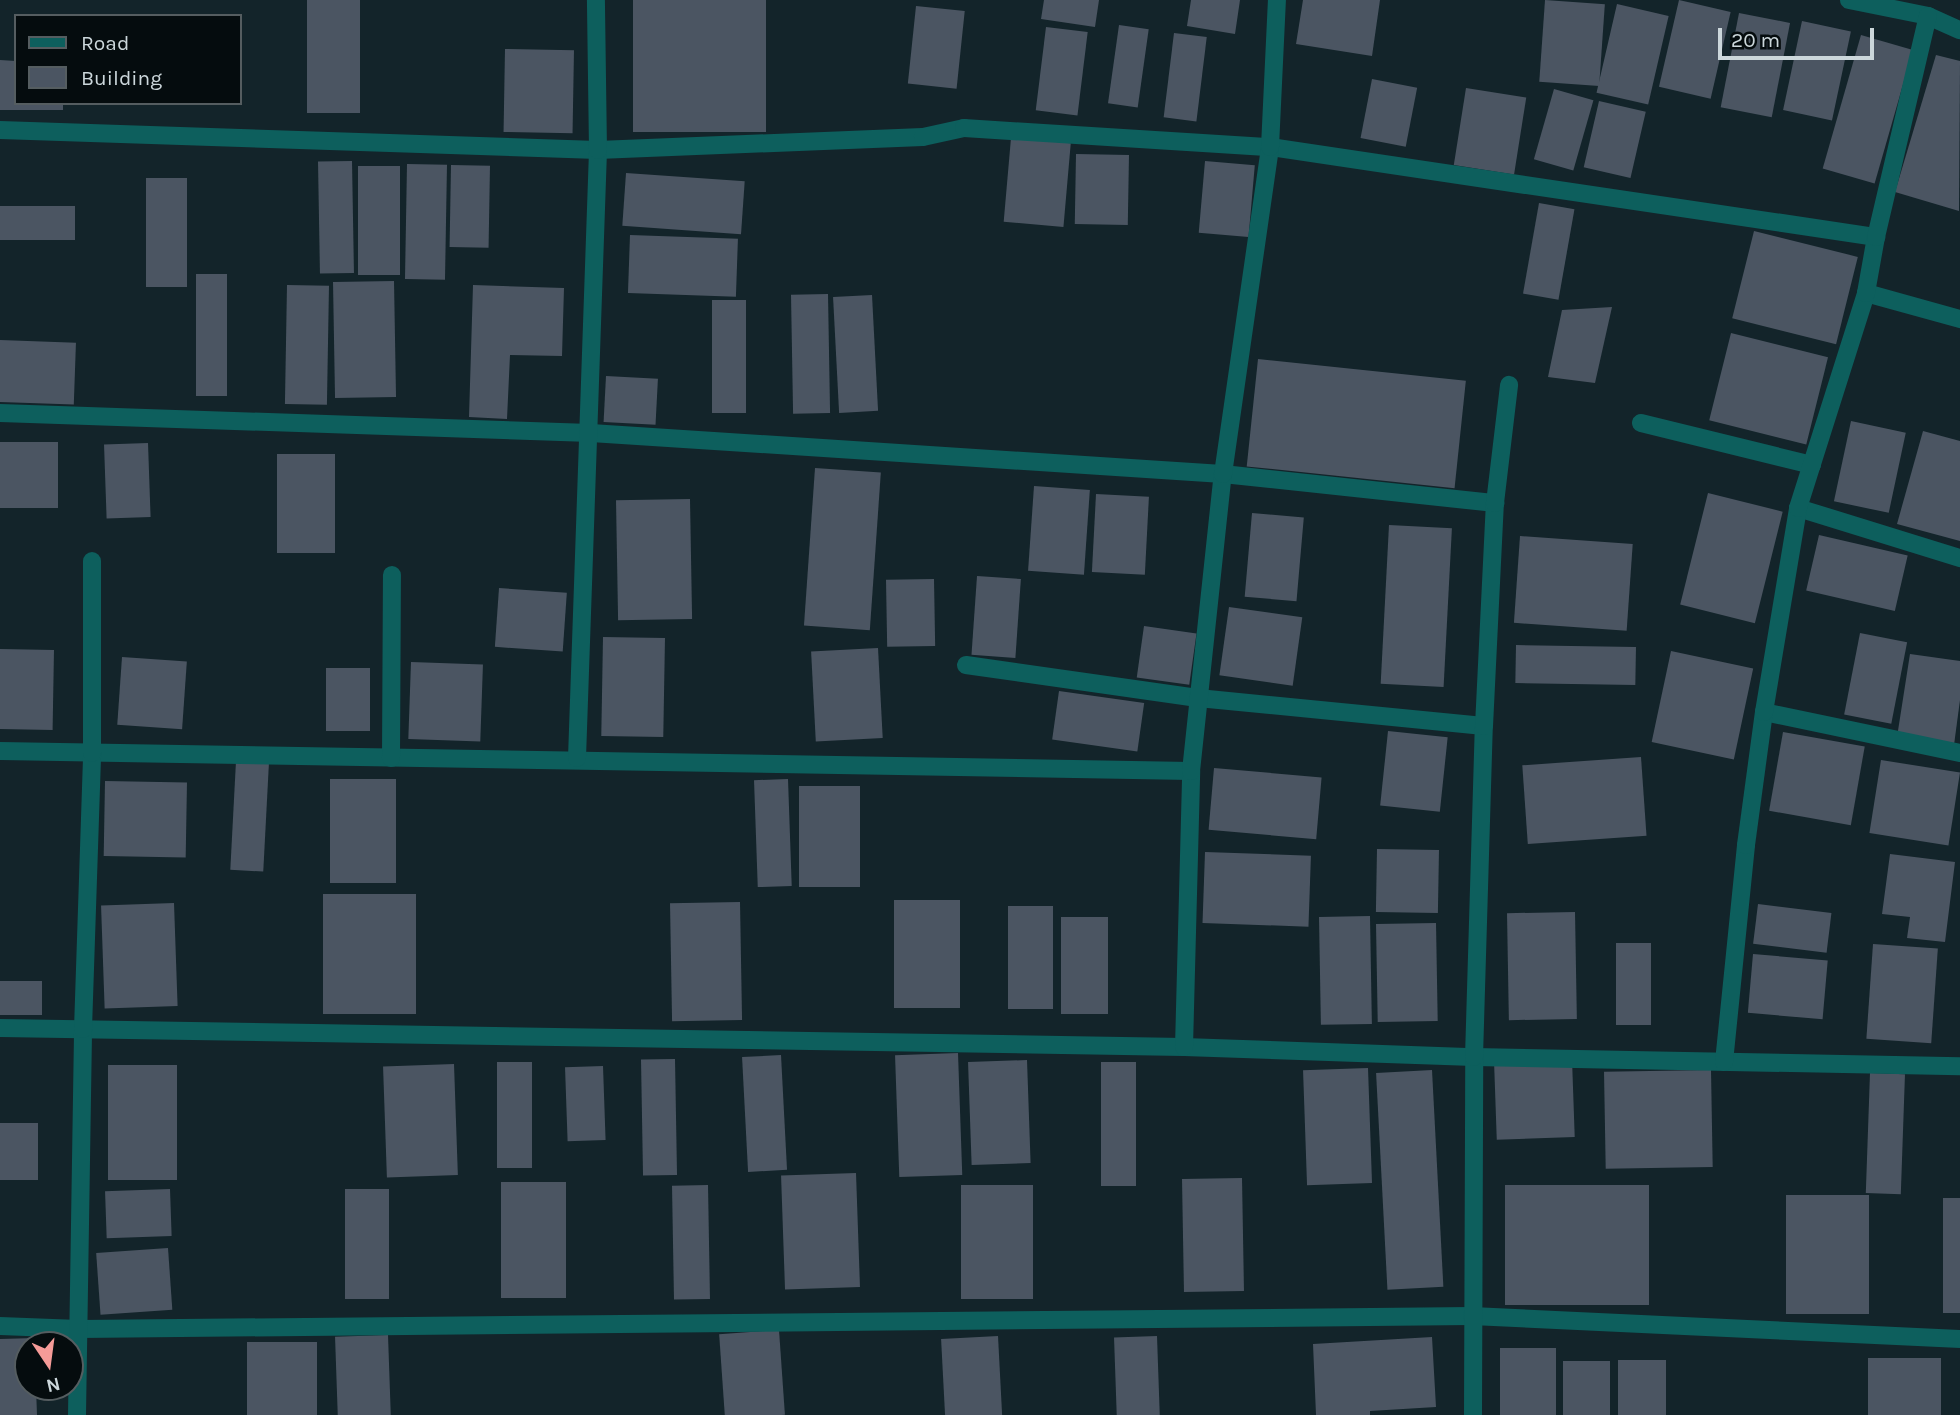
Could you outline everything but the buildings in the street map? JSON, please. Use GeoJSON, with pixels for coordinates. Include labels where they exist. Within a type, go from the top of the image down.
{"type":"FeatureCollection","features":[{"type":"Feature","properties":{"kind":"street"},"geometry":{"type":"LineString","coordinates":[[577,758],[591,433],[598,150],[596,0]]}},
{"type":"Feature","properties":{"kind":"street"},"geometry":{"type":"LineString","coordinates":[[1184,1047],[1191,771],[1223,474],[1270,147],[1277,0]]}},
{"type":"Feature","properties":{"kind":"street"},"geometry":{"type":"LineString","coordinates":[[1849,0],[1928,16],[1960,30]]}},
{"type":"Feature","properties":{"kind":"street"},"geometry":{"type":"LineString","coordinates":[[1724,1062],[1746,845],[1764,712],[1798,508],[1866,293],[1876,237],[1928,16]]}},
{"type":"Feature","properties":{"kind":"street"},"geometry":{"type":"LineString","coordinates":[[0,130],[598,150],[923,136],[964,128],[1270,147],[1876,237]]}},
{"type":"Feature","properties":{"kind":"street"},"geometry":{"type":"LineString","coordinates":[[1866,293],[1960,319]]}},
{"type":"Feature","properties":{"kind":"street"},"geometry":{"type":"LineString","coordinates":[[1474,1415],[1474,1057],[1484,726],[1495,503],[1509,385]]}},
{"type":"Feature","properties":{"kind":"street"},"geometry":{"type":"LineString","coordinates":[[0,413],[591,433],[1223,474],[1495,503]]}},
{"type":"Feature","properties":{"kind":"street"},"geometry":{"type":"LineString","coordinates":[[1641,423],[1812,465]]}},
{"type":"Feature","properties":{"kind":"street"},"geometry":{"type":"LineString","coordinates":[[1798,508],[1960,558]]}},
{"type":"Feature","properties":{"kind":"street"},"geometry":{"type":"LineString","coordinates":[[77,1415],[83,1029],[92,753],[92,561]]}},
{"type":"Feature","properties":{"kind":"street"},"geometry":{"type":"LineString","coordinates":[[391,758],[392,575]]}},
{"type":"Feature","properties":{"kind":"street"},"geometry":{"type":"LineString","coordinates":[[967,665],[1198,698],[1484,726]]}},
{"type":"Feature","properties":{"kind":"street"},"geometry":{"type":"LineString","coordinates":[[1764,712],[1960,753]]}},
{"type":"Feature","properties":{"kind":"street"},"geometry":{"type":"LineString","coordinates":[[0,751],[391,758],[577,758],[1191,771]]}},
{"type":"Feature","properties":{"kind":"street"},"geometry":{"type":"LineString","coordinates":[[0,1028],[1184,1047],[1474,1057],[1960,1066]]}},
{"type":"Feature","properties":{"kind":"street"},"geometry":{"type":"LineString","coordinates":[[0,1326],[79,1329],[1472,1316],[1960,1339]]}}]}
